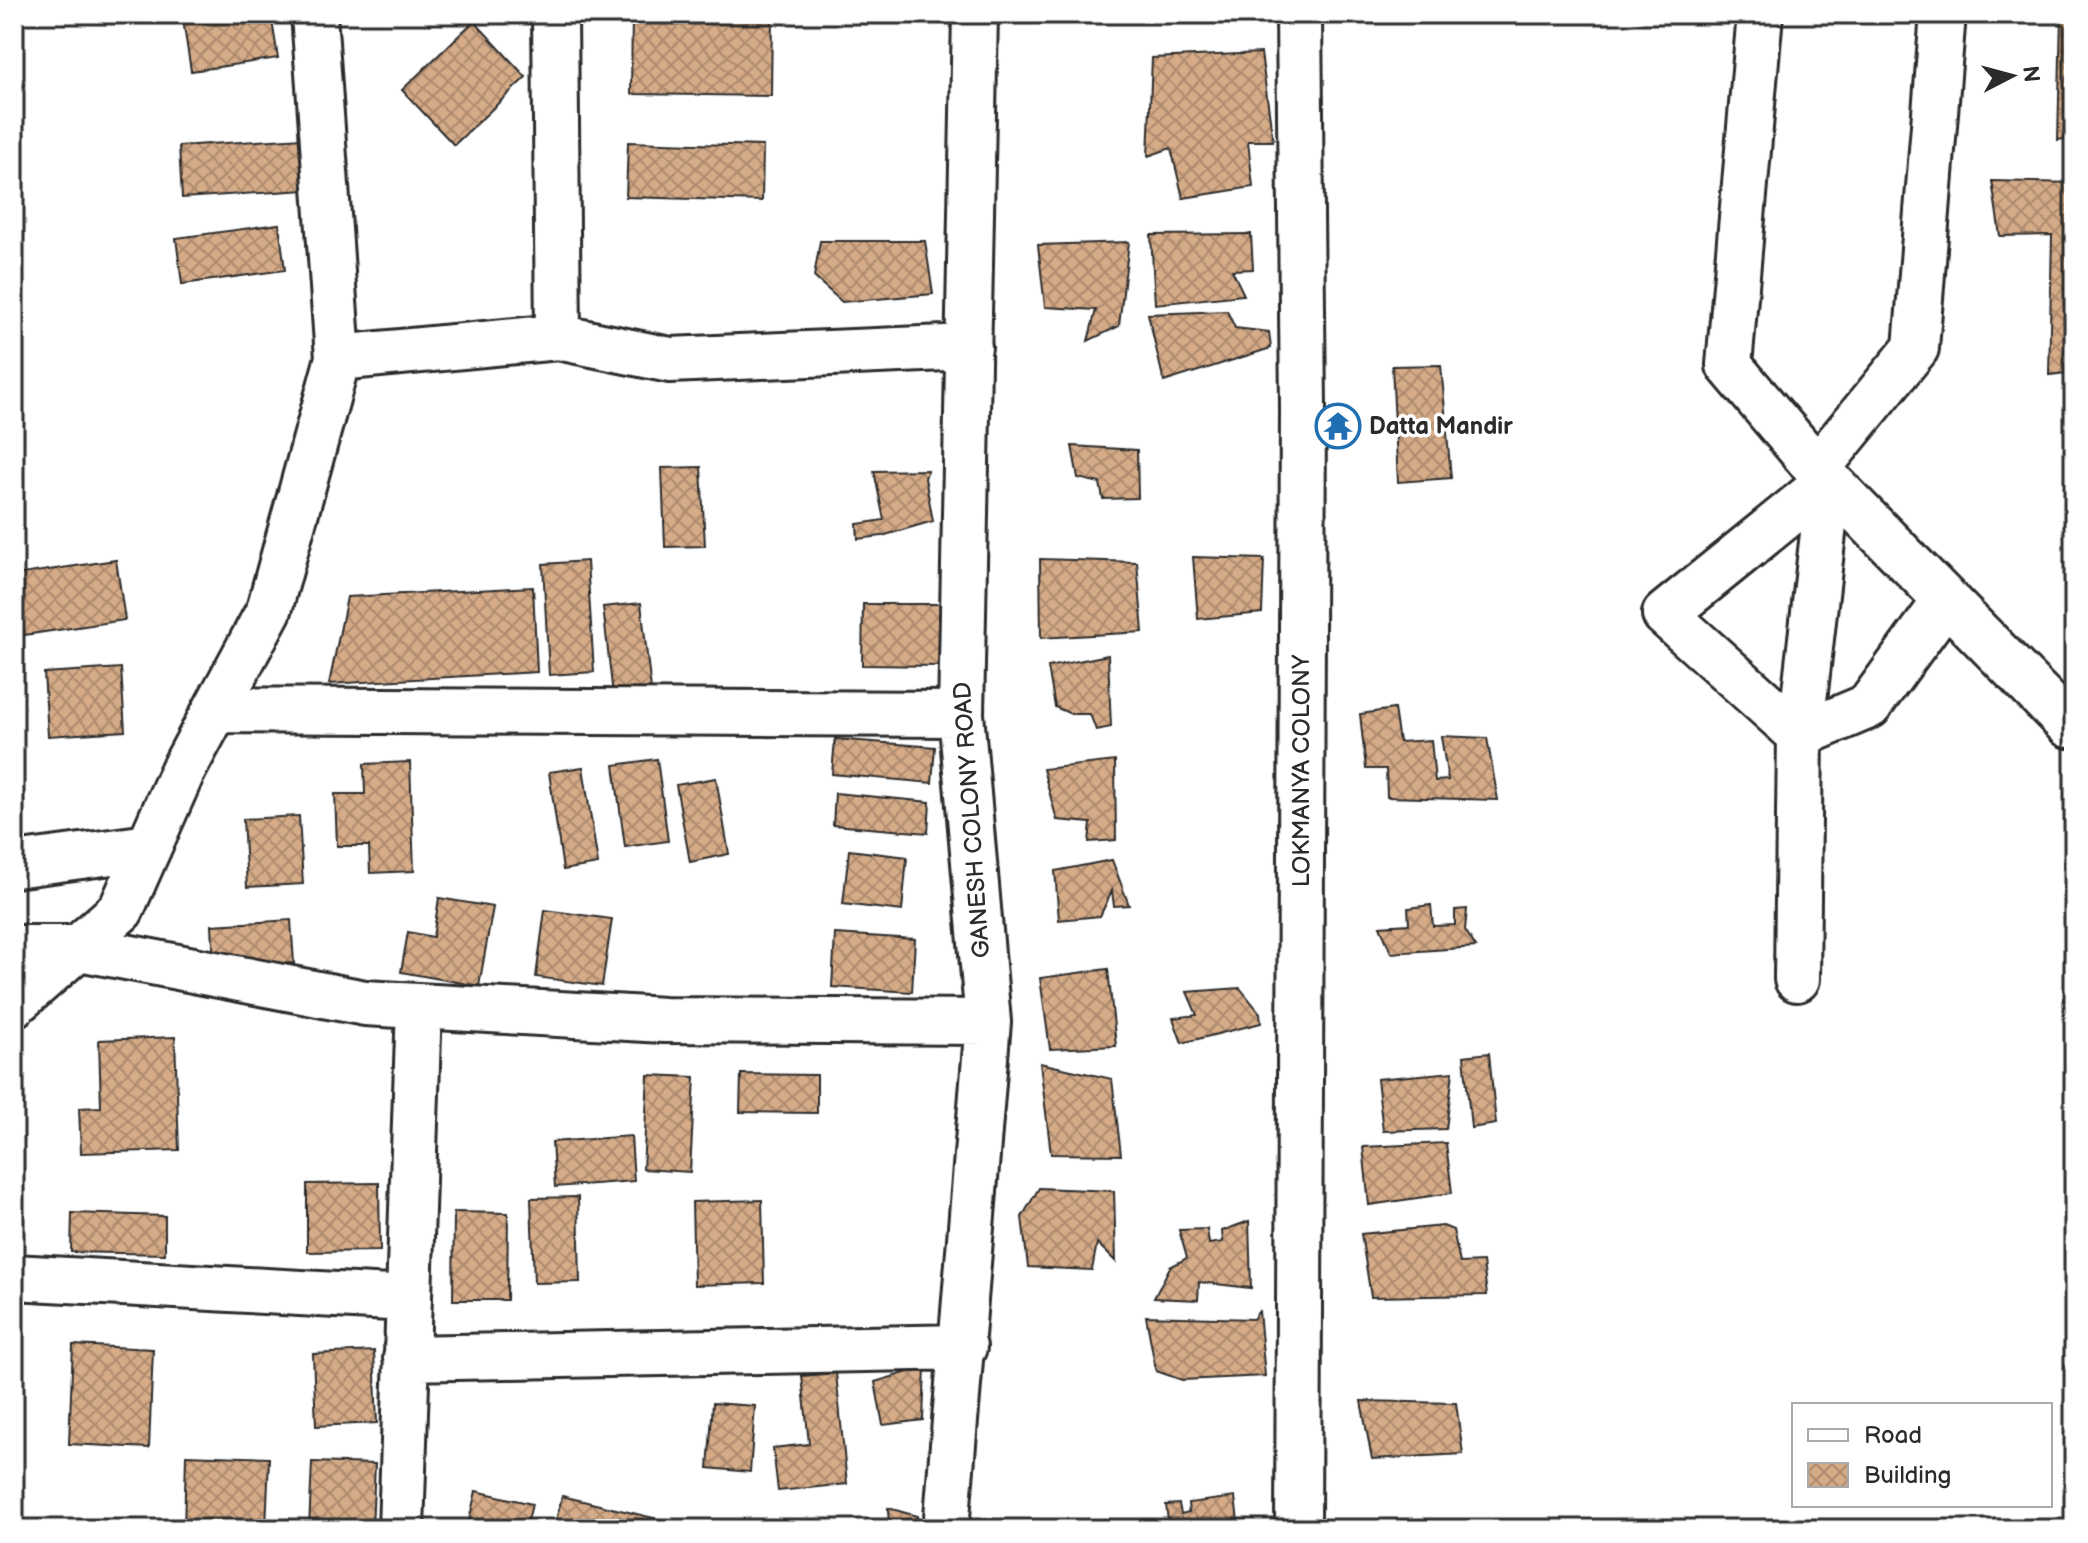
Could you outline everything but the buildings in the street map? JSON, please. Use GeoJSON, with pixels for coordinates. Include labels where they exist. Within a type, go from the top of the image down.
{"type":"FeatureCollection","features":[{"type":"Feature","properties":{"kind":"street"},"geometry":{"type":"LineString","coordinates":[[14,1004],[121,910],[182,772],[269,610],[338,358],[314,14]]}},
{"type":"Feature","properties":{"kind":"street"},"geometry":{"type":"LineString","coordinates":[[555,14],[558,337]]}},
{"type":"Feature","properties":{"kind":"street","name":"GANESH COLONY ROAD"},"geometry":{"type":"LineString","coordinates":[[946,1529],[964,1347],[988,1022],[961,714],[975,14]]}},
{"type":"Feature","properties":{"kind":"street","name":"LOKMANYA COLONY"},"geometry":{"type":"LineString","coordinates":[[1298,1529],[1303,408],[1299,14]]}},
{"type":"Feature","properties":{"kind":"street"},"geometry":{"type":"LineString","coordinates":[[1760,14],[1729,365],[1823,475],[2069,725],[2074,723]]}},
{"type":"Feature","properties":{"kind":"street"},"geometry":{"type":"LineString","coordinates":[[1800,735],[1665,614],[1823,475],[1916,348],[1943,14]]}},
{"type":"Feature","properties":{"kind":"street"},"geometry":{"type":"LineString","coordinates":[[338,358],[558,337],[670,360],[969,347]]}},
{"type":"Feature","properties":{"kind":"street"},"geometry":{"type":"LineString","coordinates":[[1797,979],[1800,735],[1823,475]]}},
{"type":"Feature","properties":{"kind":"street"},"geometry":{"type":"LineString","coordinates":[[1800,735],[1869,706],[1946,600]]}},
{"type":"Feature","properties":{"kind":"street"},"geometry":{"type":"LineString","coordinates":[[216,710],[961,714]]}},
{"type":"Feature","properties":{"kind":"street"},"geometry":{"type":"LineString","coordinates":[[14,865],[149,847]]}},
{"type":"Feature","properties":{"kind":"street"},"geometry":{"type":"LineString","coordinates":[[14,948],[79,948],[365,1003],[664,1020],[988,1022]]}},
{"type":"Feature","properties":{"kind":"street"},"geometry":{"type":"LineString","coordinates":[[401,1529],[419,1006]]}},
{"type":"Feature","properties":{"kind":"street"},"geometry":{"type":"LineString","coordinates":[[14,1277],[408,1299]]}},
{"type":"Feature","properties":{"kind":"street"},"geometry":{"type":"LineString","coordinates":[[406,1358],[964,1347]]}},
{"type":"Feature","properties":{"kind":"place","name":"Datta Mandir"},"geometry":{"type":"Point","coordinates":[1338,426]}}]}
